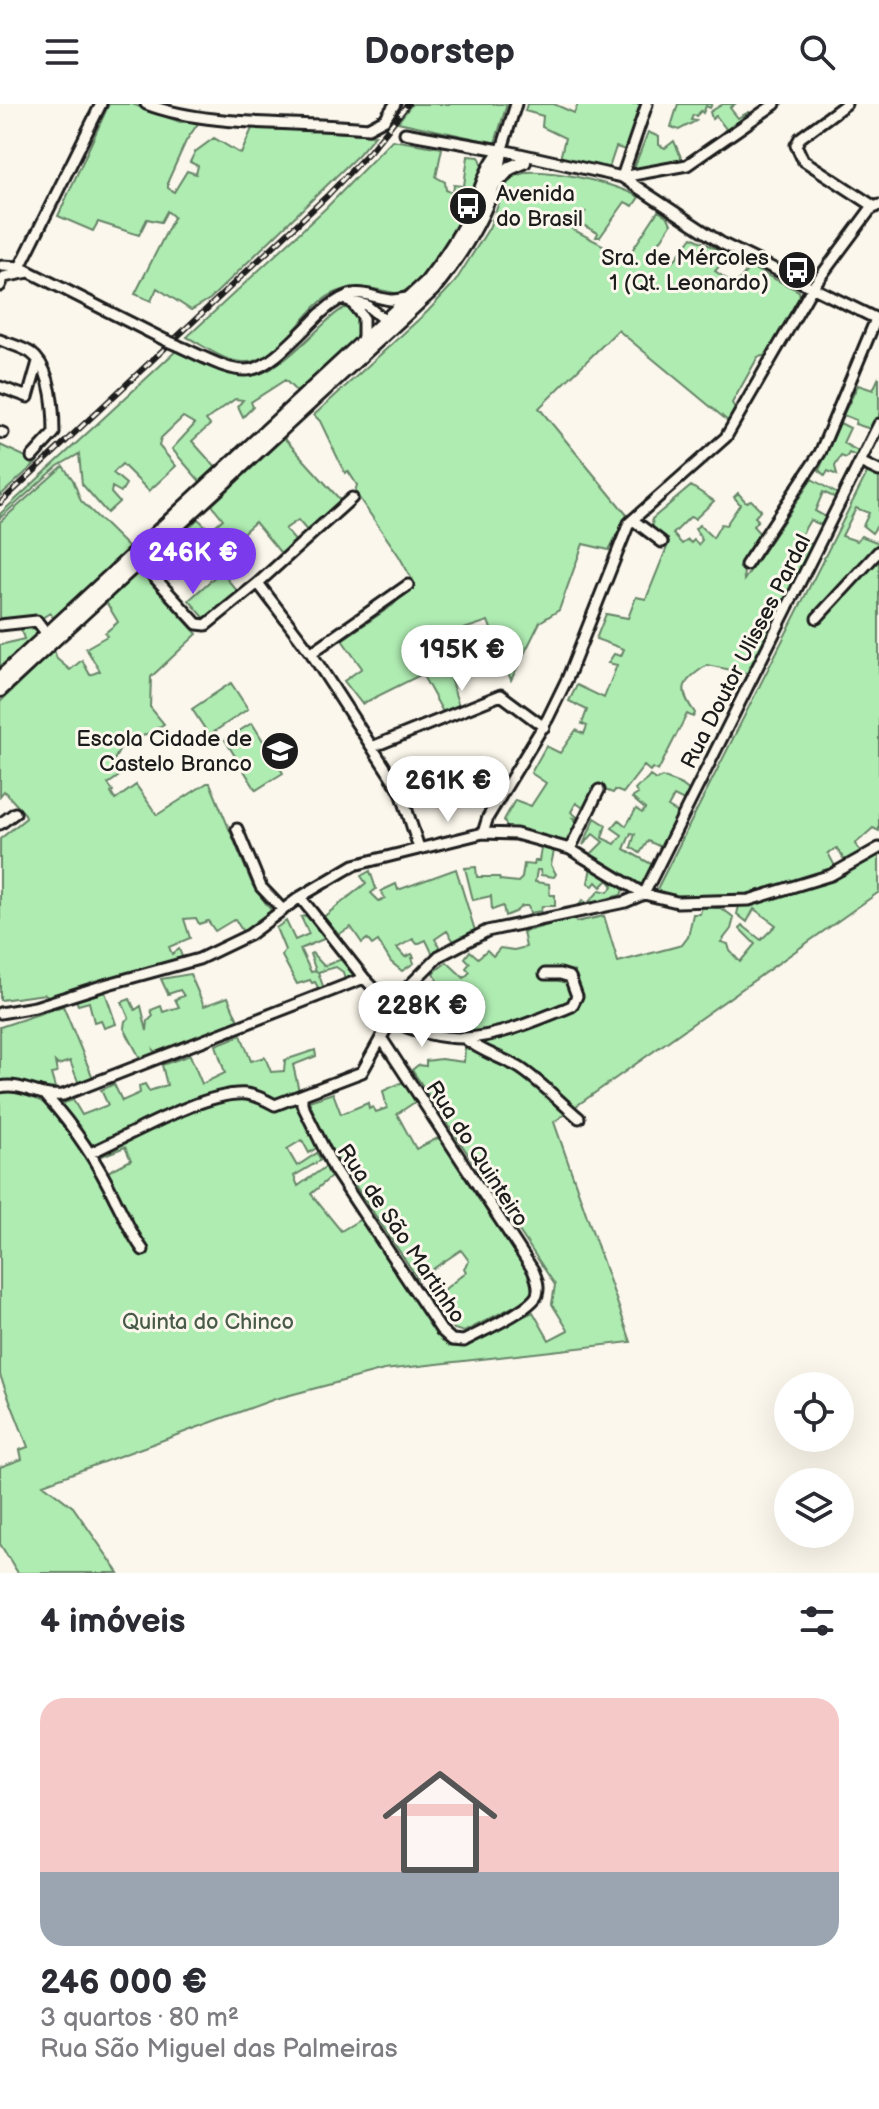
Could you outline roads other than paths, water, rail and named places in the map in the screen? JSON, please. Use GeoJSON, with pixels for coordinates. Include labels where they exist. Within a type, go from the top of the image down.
{"type":"FeatureCollection","features":[{"type":"Feature","properties":{"kind":"main road"},"geometry":{"type":"LineString","coordinates":[[0,690],[363,341],[433,289],[459,256],[492,189],[501,152]]}},
{"type":"Feature","properties":{"kind":"main road"},"geometry":{"type":"LineString","coordinates":[[0,678],[388,324],[451,251],[472,212],[490,165],[501,152]]}},
{"type":"Feature","properties":{"kind":"main road"},"geometry":{"type":"LineString","coordinates":[[492,189],[510,168],[524,162]]}},
{"type":"Feature","properties":{"kind":"street"},"geometry":{"type":"LineString","coordinates":[[24,270],[26,254],[101,104]]}},
{"type":"Feature","properties":{"kind":"street"},"geometry":{"type":"LineString","coordinates":[[146,104],[165,111],[208,118],[368,128],[385,119],[395,104]]}},
{"type":"Feature","properties":{"kind":"street"},"geometry":{"type":"LineString","coordinates":[[516,104],[501,152],[504,159],[510,162],[548,161]]}},
{"type":"Feature","properties":{"kind":"street"},"geometry":{"type":"LineString","coordinates":[[622,177],[647,104]]}},
{"type":"Feature","properties":{"kind":"street"},"geometry":{"type":"LineString","coordinates":[[622,177],[687,165],[775,104]]}},
{"type":"Feature","properties":{"kind":"street"},"geometry":{"type":"LineString","coordinates":[[483,833],[488,817],[544,727],[568,677],[629,523],[726,437],[812,288],[870,210],[877,206],[803,160],[796,145],[800,138],[846,104]]}},
{"type":"Feature","properties":{"kind":"street"},"geometry":{"type":"LineString","coordinates":[[405,133],[622,177],[723,244],[878,319],[820,453],[746,565]]}},
{"type":"Feature","properties":{"kind":"street"},"geometry":{"type":"LineString","coordinates":[[1,265],[26,254]]}},
{"type":"Feature","properties":{"kind":"street"},"geometry":{"type":"LineString","coordinates":[[1,265],[24,270],[165,340],[238,371],[252,370],[274,359],[329,305],[351,293],[393,300],[410,298]]}},
{"type":"Feature","properties":{"kind":"street"},"geometry":{"type":"LineString","coordinates":[[1,265],[2,281],[24,270]]}},
{"type":"Feature","properties":{"kind":"street"},"geometry":{"type":"LineString","coordinates":[[370,296],[381,306],[388,324]]}},
{"type":"Feature","properties":{"kind":"street"},"geometry":{"type":"LineString","coordinates":[[342,299],[366,305],[388,324]]}},
{"type":"Feature","properties":{"kind":"street"},"geometry":{"type":"LineString","coordinates":[[352,303],[363,317],[363,341]]}},
{"type":"Feature","properties":{"kind":"street"},"geometry":{"type":"LineString","coordinates":[[0,340],[32,353],[44,370],[54,411],[54,433],[32,457]]}},
{"type":"Feature","properties":{"kind":"street"},"geometry":{"type":"LineString","coordinates":[[0,387],[28,397],[38,362]]}},
{"type":"Feature","properties":{"kind":"street","name":"Rua Doutor Ulisses Pardal"},"geometry":{"type":"LineString","coordinates":[[644,894],[879,424]]}},
{"type":"Feature","properties":{"kind":"street"},"geometry":{"type":"LineString","coordinates":[[860,462],[879,471]]}},
{"type":"Feature","properties":{"kind":"street"},"geometry":{"type":"LineString","coordinates":[[136,557],[201,626],[206,625],[258,583],[352,498]]}},
{"type":"Feature","properties":{"kind":"street"},"geometry":{"type":"LineString","coordinates":[[633,520],[662,542]]}},
{"type":"Feature","properties":{"kind":"street"},"geometry":{"type":"LineString","coordinates":[[817,618],[879,551]]}},
{"type":"Feature","properties":{"kind":"street"},"geometry":{"type":"LineString","coordinates":[[258,583],[311,653],[406,802],[419,848]]}},
{"type":"Feature","properties":{"kind":"street"},"geometry":{"type":"LineString","coordinates":[[311,653],[408,585]]}},
{"type":"Feature","properties":{"kind":"street"},"geometry":{"type":"LineString","coordinates":[[0,625],[37,621],[47,634]]}},
{"type":"Feature","properties":{"kind":"street"},"geometry":{"type":"LineString","coordinates":[[372,747],[501,695],[544,727]]}},
{"type":"Feature","properties":{"kind":"street"},"geometry":{"type":"LineString","coordinates":[[570,849],[599,790]]}},
{"type":"Feature","properties":{"kind":"street"},"geometry":{"type":"LineString","coordinates":[[0,824],[15,813]]}},
{"type":"Feature","properties":{"kind":"street"},"geometry":{"type":"LineString","coordinates":[[237,829],[261,887],[283,910]]}},
{"type":"Feature","properties":{"kind":"street"},"geometry":{"type":"LineString","coordinates":[[0,1013],[35,1007],[199,959],[249,935],[300,897],[354,865],[483,833],[516,834],[570,849],[644,894],[677,902],[749,900],[831,875],[879,848]]}},
{"type":"Feature","properties":{"kind":"street"},"geometry":{"type":"LineString","coordinates":[[390,1005],[439,956],[487,931],[625,902],[644,894]]}},
{"type":"Feature","properties":{"kind":"street"},"geometry":{"type":"LineString","coordinates":[[90,1153],[197,1105],[245,1094],[263,1098],[275,1105],[362,1072],[391,1020],[390,1005],[364,978],[300,897]]}},
{"type":"Feature","properties":{"kind":"street"},"geometry":{"type":"LineString","coordinates":[[391,1020],[413,1031],[464,1038],[486,1035],[572,1006],[577,996],[570,977],[545,974]]}},
{"type":"Feature","properties":{"kind":"street"},"geometry":{"type":"LineString","coordinates":[[0,1087],[16,1086],[47,1097],[63,1095],[364,978]]}},
{"type":"Feature","properties":{"kind":"street"},"geometry":{"type":"LineString","coordinates":[[464,1038],[477,1049],[497,1055],[522,1070],[579,1118]]}},
{"type":"Feature","properties":{"kind":"street","name":"Rua do Quinteiro"},"geometry":{"type":"LineString","coordinates":[[382,1039],[533,1270],[538,1280],[538,1290]]}},
{"type":"Feature","properties":{"kind":"street","name":"Rua de São Martinho"},"geometry":{"type":"LineString","coordinates":[[302,1095],[302,1104],[334,1169],[441,1330],[452,1340],[464,1341],[530,1304],[538,1290]]}},
{"type":"Feature","properties":{"kind":"street"},"geometry":{"type":"LineString","coordinates":[[47,1097],[70,1123],[90,1153],[128,1228],[143,1250]]}},
{"type":"Feature","properties":{"kind":"railway"},"geometry":{"type":"LineString","coordinates":[[0,503],[327,196],[370,151],[408,104]]}},
{"type":"Feature","properties":{"kind":"place","name":"Avenida do Brasil"},"geometry":{"type":"Point","coordinates":[468,206]}},
{"type":"Feature","properties":{"kind":"place","name":"Sra. de Mércoles 1 (Qt. Leonardo)"},"geometry":{"type":"Point","coordinates":[797,270]}},
{"type":"Feature","properties":{"kind":"place","name":"Escola Cidade de Castelo Branco"},"geometry":{"type":"Point","coordinates":[280,751]}},
{"type":"Feature","properties":{"kind":"park label","name":"Quinta do Chinco"},"geometry":{"type":"Point","coordinates":[208,1321]}}]}
